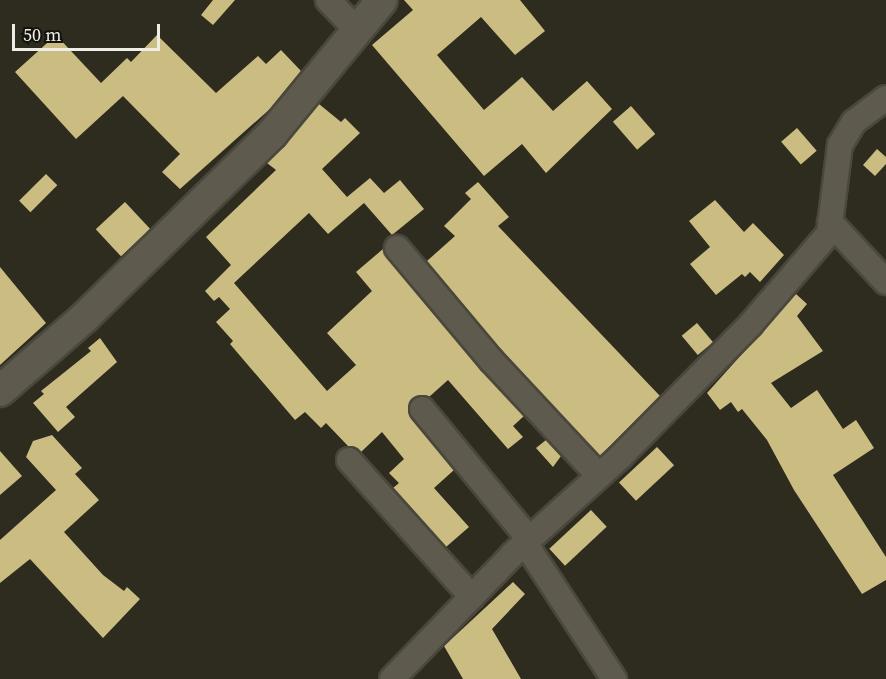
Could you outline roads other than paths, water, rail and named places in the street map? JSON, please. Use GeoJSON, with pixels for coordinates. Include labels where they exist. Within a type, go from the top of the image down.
{"type":"FeatureCollection","features":[{"type":"Feature","properties":{"kind":"street"},"geometry":{"type":"LineString","coordinates":[[328,0],[357,30]]}},
{"type":"Feature","properties":{"kind":"street"},"geometry":{"type":"LineString","coordinates":[[0,391],[85,317],[272,134],[382,0]]}},
{"type":"Feature","properties":{"kind":"street"},"geometry":{"type":"LineString","coordinates":[[392,679],[527,541],[599,476],[750,325],[829,232],[840,145],[854,122],[886,98]]}},
{"type":"Feature","properties":{"kind":"street"},"geometry":{"type":"LineString","coordinates":[[830,222],[886,282]]}},
{"type":"Feature","properties":{"kind":"street"},"geometry":{"type":"LineString","coordinates":[[397,248],[491,360],[599,476]]}},
{"type":"Feature","properties":{"kind":"street"},"geometry":{"type":"LineString","coordinates":[[422,409],[527,541],[614,679]]}},
{"type":"Feature","properties":{"kind":"street"},"geometry":{"type":"LineString","coordinates":[[349,460],[472,597]]}}]}
